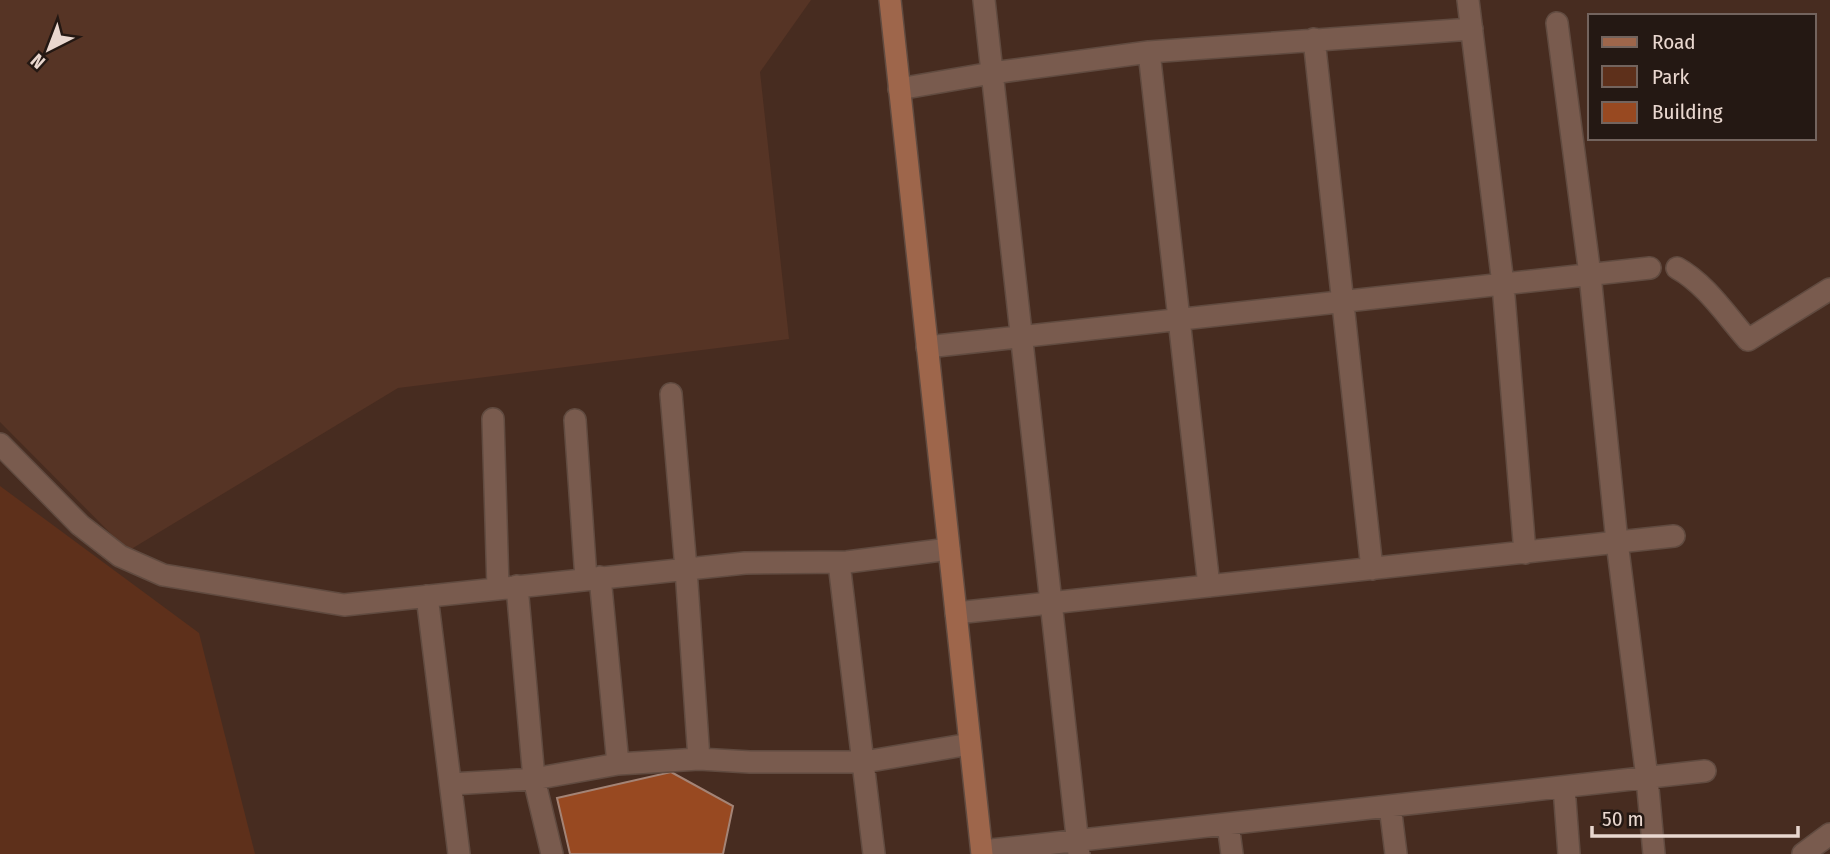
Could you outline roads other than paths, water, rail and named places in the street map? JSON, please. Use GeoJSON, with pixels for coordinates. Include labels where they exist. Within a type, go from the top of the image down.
{"type":"FeatureCollection","features":[{"type":"Feature","properties":{"kind":"street"},"geometry":{"type":"LineString","coordinates":[[890,0],[982,852],[1078,847],[1228,824],[1705,771]]}},
{"type":"Feature","properties":{"kind":"street"},"geometry":{"type":"LineString","coordinates":[[984,0],[1078,847]]}},
{"type":"Feature","properties":{"kind":"street"},"geometry":{"type":"LineString","coordinates":[[1468,0],[1503,284],[1525,553]]}},
{"type":"Feature","properties":{"kind":"street"},"geometry":{"type":"LineString","coordinates":[[1557,23],[1590,275],[1617,542],[1654,854]]}},
{"type":"Feature","properties":{"kind":"street"},"geometry":{"type":"LineString","coordinates":[[899,89],[992,73],[1149,52],[1472,29]]}},
{"type":"Feature","properties":{"kind":"street"},"geometry":{"type":"LineString","coordinates":[[1314,39],[1372,569]]}},
{"type":"Feature","properties":{"kind":"street"},"geometry":{"type":"LineString","coordinates":[[1149,52],[1209,586]]}},
{"type":"Feature","properties":{"kind":"street"},"geometry":{"type":"LineString","coordinates":[[927,347],[1650,268]]}},
{"type":"Feature","properties":{"kind":"street"},"geometry":{"type":"LineString","coordinates":[[1677,268],[1707,291],[1748,340],[1830,289]]}},
{"type":"Feature","properties":{"kind":"street"},"geometry":{"type":"LineString","coordinates":[[671,394],[699,759]]}},
{"type":"Feature","properties":{"kind":"street"},"geometry":{"type":"LineString","coordinates":[[493,419],[508,587],[534,779],[552,854]]}},
{"type":"Feature","properties":{"kind":"street"},"geometry":{"type":"LineString","coordinates":[[575,420],[618,764]]}},
{"type":"Feature","properties":{"kind":"street"},"geometry":{"type":"LineString","coordinates":[[0,444],[80,524],[120,556],[163,575],[344,605],[745,563],[839,563],[949,549]]}},
{"type":"Feature","properties":{"kind":"street"},"geometry":{"type":"LineString","coordinates":[[956,613],[1674,536]]}},
{"type":"Feature","properties":{"kind":"street"},"geometry":{"type":"LineString","coordinates":[[839,563],[874,854]]}},
{"type":"Feature","properties":{"kind":"street"},"geometry":{"type":"LineString","coordinates":[[427,596],[459,854]]}},
{"type":"Feature","properties":{"kind":"street"},"geometry":{"type":"LineString","coordinates":[[451,784],[534,779],[618,764],[699,759],[864,762],[970,744]]}},
{"type":"Feature","properties":{"kind":"street"},"geometry":{"type":"LineString","coordinates":[[1564,787],[1569,854]]}},
{"type":"Feature","properties":{"kind":"street"},"geometry":{"type":"LineString","coordinates":[[1390,806],[1396,854]]}},
{"type":"Feature","properties":{"kind":"street"},"geometry":{"type":"LineString","coordinates":[[1228,824],[1232,854]]}},
{"type":"Feature","properties":{"kind":"street"},"geometry":{"type":"LineString","coordinates":[[1803,854],[1830,834]]}}]}
